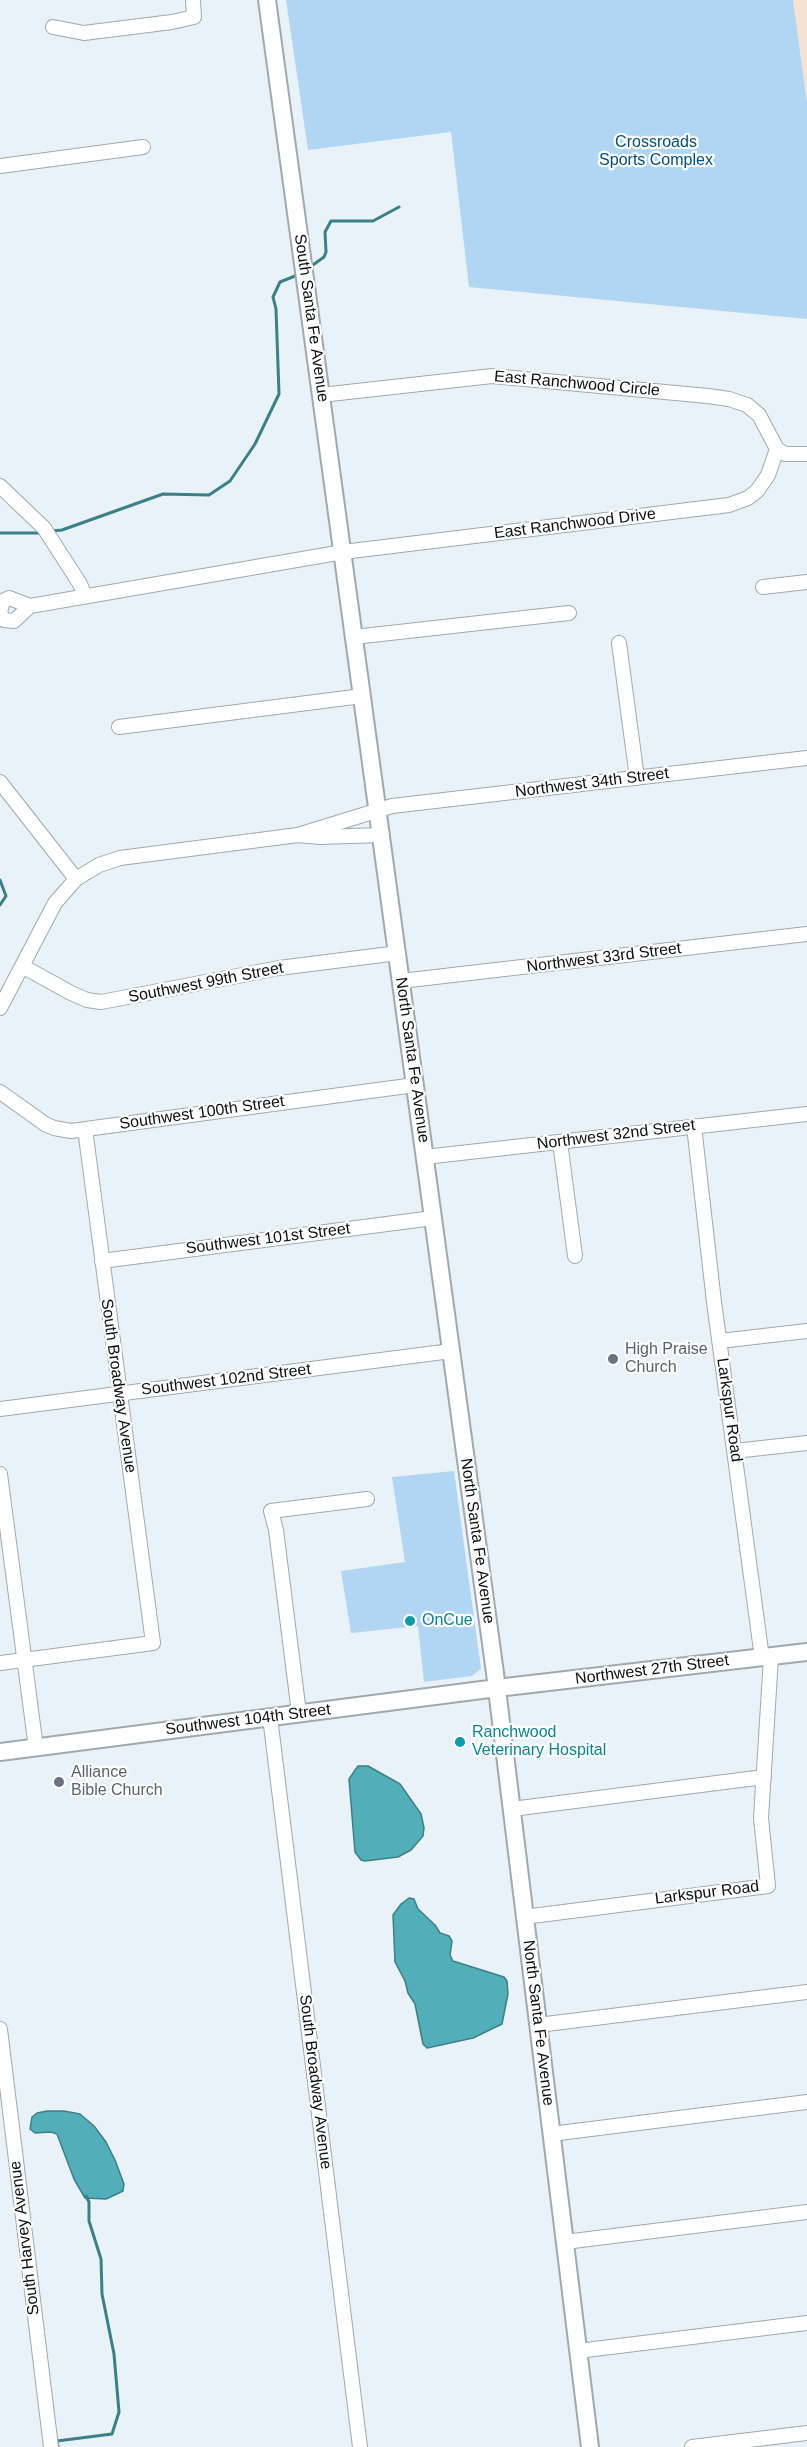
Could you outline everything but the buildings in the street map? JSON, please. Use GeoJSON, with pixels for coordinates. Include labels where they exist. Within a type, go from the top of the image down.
{"type":"FeatureCollection","features":[{"type":"Feature","properties":{"kind":"main road","name":"South Santa Fe Avenue"},"geometry":{"type":"LineString","coordinates":[[267,0],[354,637]]}},
{"type":"Feature","properties":{"kind":"main road","name":"North Santa Fe Avenue"},"geometry":{"type":"LineString","coordinates":[[354,637],[497,1688],[590,2447]]}},
{"type":"Feature","properties":{"kind":"main road","name":"Northwest 27th Street"},"geometry":{"type":"LineString","coordinates":[[497,1688],[807,1653]]}},
{"type":"Feature","properties":{"kind":"main road","name":"Southwest 104th Street"},"geometry":{"type":"LineString","coordinates":[[0,1752],[497,1688]]}},
{"type":"Feature","properties":{"kind":"street"},"geometry":{"type":"LineString","coordinates":[[52,27],[84,33],[194,17],[193,0]]}},
{"type":"Feature","properties":{"kind":"street"},"geometry":{"type":"LineString","coordinates":[[0,166],[143,147]]}},
{"type":"Feature","properties":{"kind":"street","name":"East Ranchwood Circle"},"geometry":{"type":"LineString","coordinates":[[321,395],[492,376],[708,396],[738,401],[752,409],[764,423],[777,449]]}},
{"type":"Feature","properties":{"kind":"street"},"geometry":{"type":"LineString","coordinates":[[777,449],[785,454],[807,454]]}},
{"type":"Feature","properties":{"kind":"street","name":"East Ranchwood Drive"},"geometry":{"type":"LineString","coordinates":[[0,612],[3,601],[9,598],[30,606],[343,552],[729,505],[748,498],[757,491],[768,475],[777,449]]}},
{"type":"Feature","properties":{"kind":"street"},"geometry":{"type":"LineString","coordinates":[[0,486],[32,515],[53,540],[85,596]]}},
{"type":"Feature","properties":{"kind":"street"},"geometry":{"type":"LineString","coordinates":[[763,587],[807,582]]}},
{"type":"Feature","properties":{"kind":"street"},"geometry":{"type":"LineString","coordinates":[[354,637],[569,613]]}},
{"type":"Feature","properties":{"kind":"street"},"geometry":{"type":"LineString","coordinates":[[619,643],[637,778]]}},
{"type":"Feature","properties":{"kind":"street"},"geometry":{"type":"LineString","coordinates":[[119,727],[362,696]]}},
{"type":"Feature","properties":{"kind":"street","name":"Northwest 34th Street"},"geometry":{"type":"LineString","coordinates":[[298,835],[401,805],[807,758]]}},
{"type":"Feature","properties":{"kind":"street"},"geometry":{"type":"LineString","coordinates":[[0,782],[76,879]]}},
{"type":"Feature","properties":{"kind":"street"},"geometry":{"type":"LineString","coordinates":[[0,1008],[55,903],[76,879],[99,865],[120,858],[298,835],[382,835]]}},
{"type":"Feature","properties":{"kind":"street","name":"Northwest 33rd Street"},"geometry":{"type":"LineString","coordinates":[[401,981],[807,934]]}},
{"type":"Feature","properties":{"kind":"street","name":"Southwest 99th Street"},"geometry":{"type":"LineString","coordinates":[[22,966],[71,993],[87,1000],[100,1002],[279,968],[398,953]]}},
{"type":"Feature","properties":{"kind":"street","name":"Southwest 100th Street"},"geometry":{"type":"LineString","coordinates":[[0,1092],[54,1128],[71,1131],[415,1085]]}},
{"type":"Feature","properties":{"kind":"street","name":"Northwest 32nd Street"},"geometry":{"type":"LineString","coordinates":[[425,1157],[807,1114]]}},
{"type":"Feature","properties":{"kind":"street","name":"Larkspur Road"},"geometry":{"type":"LineString","coordinates":[[524,1917],[768,1886],[761,1818],[766,1657],[720,1341],[694,1126]]}},
{"type":"Feature","properties":{"kind":"street","name":"South Broadway Avenue"},"geometry":{"type":"LineString","coordinates":[[24,1660],[153,1643],[85,1130]]}},
{"type":"Feature","properties":{"kind":"street"},"geometry":{"type":"LineString","coordinates":[[560,1142],[575,1256]]}},
{"type":"Feature","properties":{"kind":"street","name":"Southwest 101st Street"},"geometry":{"type":"LineString","coordinates":[[102,1261],[433,1218]]}},
{"type":"Feature","properties":{"kind":"street"},"geometry":{"type":"LineString","coordinates":[[720,1341],[807,1331]]}},
{"type":"Feature","properties":{"kind":"street","name":"Southwest 102nd Street"},"geometry":{"type":"LineString","coordinates":[[0,1409],[451,1351]]}},
{"type":"Feature","properties":{"kind":"street"},"geometry":{"type":"LineString","coordinates":[[735,1451],[807,1443]]}},
{"type":"Feature","properties":{"kind":"street"},"geometry":{"type":"LineString","coordinates":[[0,1474],[36,1748]]}},
{"type":"Feature","properties":{"kind":"street"},"geometry":{"type":"LineString","coordinates":[[299,1713],[276,1530],[271,1511],[367,1499]]}},
{"type":"Feature","properties":{"kind":"street"},"geometry":{"type":"LineString","coordinates":[[0,1664],[24,1660]]}},
{"type":"Feature","properties":{"kind":"street","name":"South Broadway Avenue"},"geometry":{"type":"LineString","coordinates":[[270,1717],[360,2447]]}},
{"type":"Feature","properties":{"kind":"street"},"geometry":{"type":"LineString","coordinates":[[512,1809],[764,1777]]}},
{"type":"Feature","properties":{"kind":"street"},"geometry":{"type":"LineString","coordinates":[[538,2025],[807,1992]]}},
{"type":"Feature","properties":{"kind":"street","name":"South Harvey Avenue"},"geometry":{"type":"LineString","coordinates":[[0,2029],[51,2447]]}},
{"type":"Feature","properties":{"kind":"street"},"geometry":{"type":"LineString","coordinates":[[551,2134],[807,2102]]}},
{"type":"Feature","properties":{"kind":"street"},"geometry":{"type":"LineString","coordinates":[[565,2242],[807,2212]]}},
{"type":"Feature","properties":{"kind":"street"},"geometry":{"type":"LineString","coordinates":[[578,2351],[807,2323]]}},
{"type":"Feature","properties":{"kind":"street"},"geometry":{"type":"LineString","coordinates":[[692,2447],[807,2433]]}},
{"type":"Feature","properties":{"kind":"shaded area"},"geometry":{"type":"Polygon","coordinates":[[[793,0],[807,0],[807,103],[793,0]]]}},
{"type":"Feature","properties":{"kind":"shaded area"},"geometry":{"type":"Polygon","coordinates":[[[358,1766],[368,1766],[400,1784],[421,1814],[423,1836],[411,1850],[398,1857],[365,1861],[361,1860],[355,1852],[349,1779],[358,1766]]]}},
{"type":"Feature","properties":{"kind":"shaded area"},"geometry":{"type":"Polygon","coordinates":[[[409,1898],[414,1899],[418,1909],[440,1933],[449,1936],[452,1941],[450,1955],[453,1961],[504,1977],[507,1981],[508,1994],[502,2024],[473,2038],[427,2048],[423,2044],[415,2004],[395,1962],[393,1915],[409,1898]]]}},
{"type":"Feature","properties":{"kind":"shaded area"},"geometry":{"type":"Polygon","coordinates":[[[47,2111],[80,2114],[94,2126],[106,2142],[115,2160],[124,2184],[123,2191],[106,2199],[85,2198],[74,2179],[57,2134],[35,2133],[30,2129],[32,2117],[37,2113],[47,2111]]]}},
{"type":"Feature","properties":{"kind":"green space","name":"Crossroads Sports Complex"},"geometry":{"type":"Polygon","coordinates":[[[286,0],[793,0],[807,103],[807,319],[469,287],[451,132],[308,150],[286,0]]]}},
{"type":"Feature","properties":{"kind":"green space"},"geometry":{"type":"Polygon","coordinates":[[[454,1471],[481,1669],[472,1676],[424,1682],[418,1626],[351,1633],[341,1571],[405,1562],[392,1477],[454,1471]]]}},
{"type":"Feature","properties":{"kind":"waterway"},"geometry":{"type":"LineString","coordinates":[[310,267],[324,257],[325,232],[331,221],[373,221],[399,207]]}},
{"type":"Feature","properties":{"kind":"waterway"},"geometry":{"type":"LineString","coordinates":[[51,531],[62,530],[163,494],[209,495],[230,481],[255,444],[279,394],[276,309],[273,297],[280,282],[300,274]]}},
{"type":"Feature","properties":{"kind":"waterway"},"geometry":{"type":"LineString","coordinates":[[0,533],[42,533]]}},
{"type":"Feature","properties":{"kind":"waterway"},"geometry":{"type":"LineString","coordinates":[[0,880],[6,896],[0,905]]}},
{"type":"Feature","properties":{"kind":"waterway"},"geometry":{"type":"LineString","coordinates":[[58,2447],[57,2441],[112,2434],[119,2412],[114,2354],[102,2294],[101,2259],[89,2221],[89,2202],[86,2196]]}},
{"type":"Feature","properties":{"kind":"place","name":"High Praise Church"},"geometry":{"type":"Point","coordinates":[613,1359]}},
{"type":"Feature","properties":{"kind":"place","name":"OnCue"},"geometry":{"type":"Point","coordinates":[410,1621]}},
{"type":"Feature","properties":{"kind":"place","name":"Ranchwood Veterinary Hospital"},"geometry":{"type":"Point","coordinates":[460,1742]}},
{"type":"Feature","properties":{"kind":"place","name":"Alliance Bible Church"},"geometry":{"type":"Point","coordinates":[59,1782]}}]}
